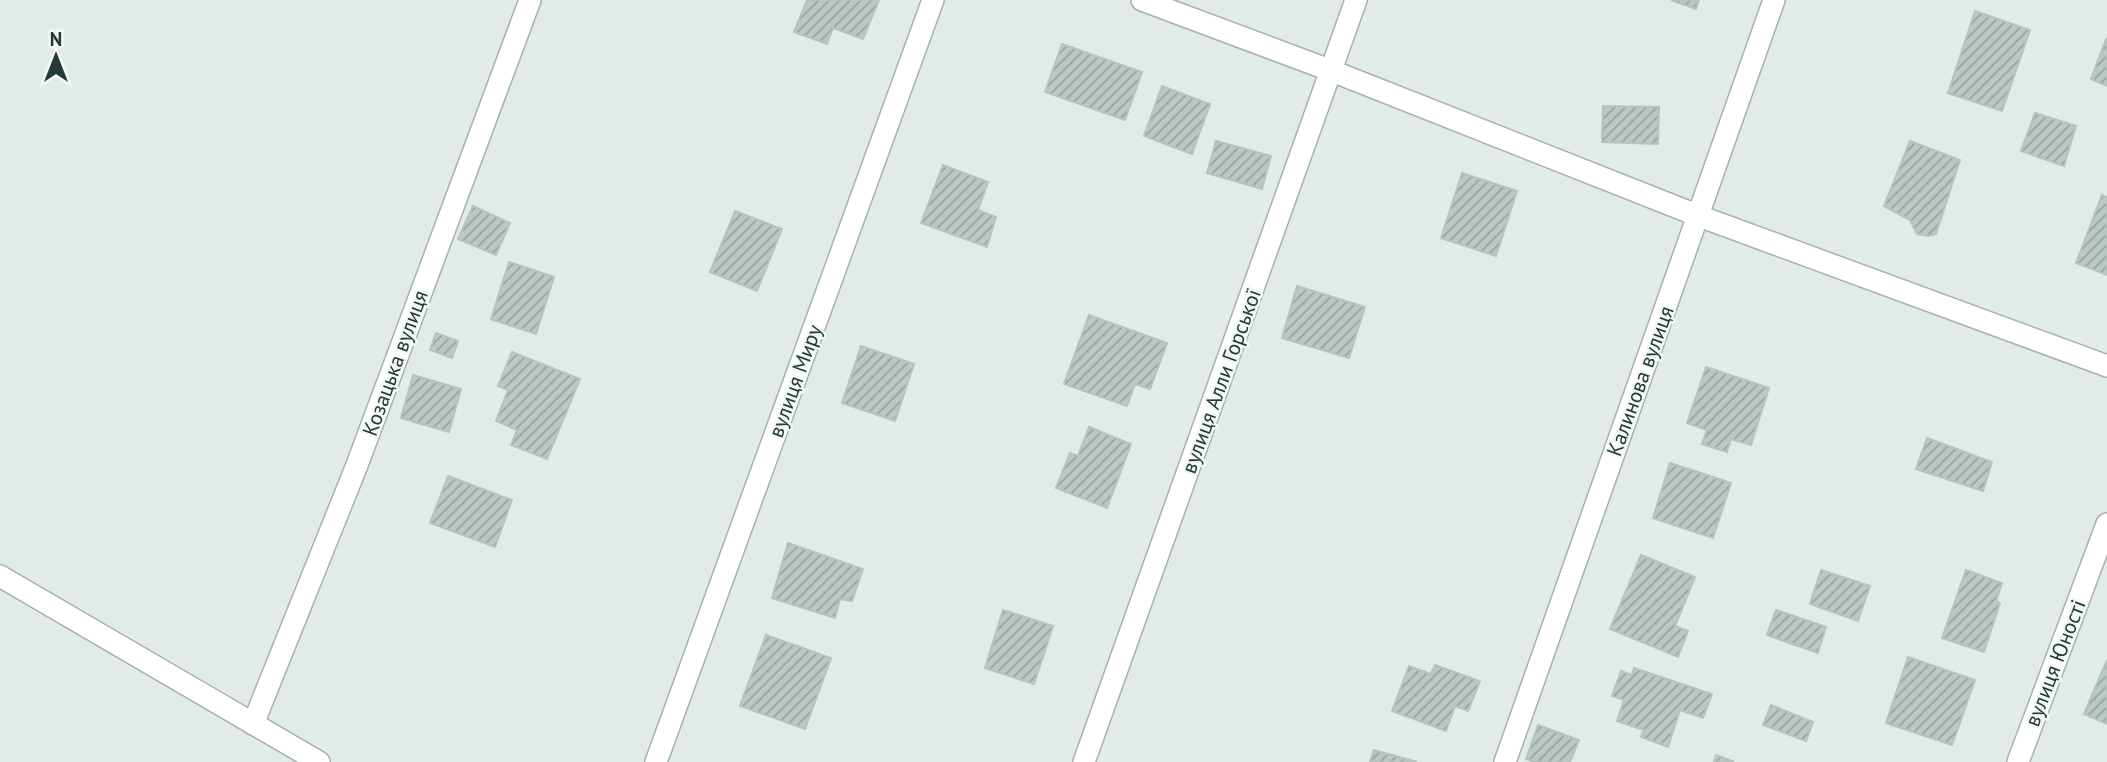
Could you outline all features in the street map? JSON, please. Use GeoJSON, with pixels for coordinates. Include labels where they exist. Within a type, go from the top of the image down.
{"type":"FeatureCollection","features":[{"type":"Feature","properties":{"kind":"street","name":"Козацька вулиця"},"geometry":{"type":"LineString","coordinates":[[253,724],[362,452],[530,0]]}},
{"type":"Feature","properties":{"kind":"street","name":"вулиця Миру"},"geometry":{"type":"LineString","coordinates":[[656,762],[933,0]]}},
{"type":"Feature","properties":{"kind":"street"},"geometry":{"type":"LineString","coordinates":[[1142,0],[1332,71],[1699,216],[2107,366]]}},
{"type":"Feature","properties":{"kind":"street","name":"вулиця Алли Горської"},"geometry":{"type":"LineString","coordinates":[[1084,762],[1356,0]]}},
{"type":"Feature","properties":{"kind":"street","name":"Калинова вулиця"},"geometry":{"type":"LineString","coordinates":[[1505,762],[1774,0]]}},
{"type":"Feature","properties":{"kind":"street","name":"вулиця Юності"},"geometry":{"type":"LineString","coordinates":[[2018,762],[2107,524]]}},
{"type":"Feature","properties":{"kind":"street"},"geometry":{"type":"LineString","coordinates":[[0,576],[319,762]]}},
{"type":"Feature","properties":{"kind":"building"},"geometry":{"type":"Polygon","coordinates":[[[807,0],[879,0],[863,39],[833,28],[827,44],[794,32],[807,0]]]}},
{"type":"Feature","properties":{"kind":"building"},"geometry":{"type":"Polygon","coordinates":[[[1671,0],[1699,0],[1696,9],[1671,0]]]}},
{"type":"Feature","properties":{"kind":"building"},"geometry":{"type":"Polygon","coordinates":[[[1975,11],[2030,30],[2002,111],[1948,93],[1975,11]]]}},
{"type":"Feature","properties":{"kind":"building"},"geometry":{"type":"Polygon","coordinates":[[[2107,40],[2107,86],[2091,79],[2107,40]]]}},
{"type":"Feature","properties":{"kind":"building"},"geometry":{"type":"Polygon","coordinates":[[[1062,44],[1142,72],[1125,120],[1045,92],[1062,44]]]}},
{"type":"Feature","properties":{"kind":"building"},"geometry":{"type":"Polygon","coordinates":[[[1162,86],[1210,104],[1192,154],[1144,136],[1162,86]]]}},
{"type":"Feature","properties":{"kind":"building"},"geometry":{"type":"Polygon","coordinates":[[[1603,106],[1659,107],[1658,144],[1602,142],[1603,106]]]}},
{"type":"Feature","properties":{"kind":"building"},"geometry":{"type":"Polygon","coordinates":[[[2035,113],[2076,126],[2064,166],[2021,151],[2035,113]]]}},
{"type":"Feature","properties":{"kind":"building"},"geometry":{"type":"Polygon","coordinates":[[[1216,141],[1271,156],[1262,189],[1207,173],[1216,141]]]}},
{"type":"Feature","properties":{"kind":"building"},"geometry":{"type":"Polygon","coordinates":[[[1910,141],[1960,160],[1936,234],[1928,236],[1917,234],[1910,220],[1884,206],[1910,141]]]}},
{"type":"Feature","properties":{"kind":"building"},"geometry":{"type":"Polygon","coordinates":[[[943,165],[988,182],[978,210],[996,217],[987,247],[921,223],[943,165]]]}},
{"type":"Feature","properties":{"kind":"building"},"geometry":{"type":"Polygon","coordinates":[[[1462,173],[1517,191],[1496,256],[1441,238],[1462,173]]]}},
{"type":"Feature","properties":{"kind":"building"},"geometry":{"type":"Polygon","coordinates":[[[2102,195],[2107,197],[2107,275],[2076,263],[2102,195]]]}},
{"type":"Feature","properties":{"kind":"building"},"geometry":{"type":"Polygon","coordinates":[[[473,206],[510,223],[496,255],[458,239],[473,206]]]}},
{"type":"Feature","properties":{"kind":"building"},"geometry":{"type":"Polygon","coordinates":[[[735,211],[782,229],[757,291],[710,272],[735,211]]]}},
{"type":"Feature","properties":{"kind":"building"},"geometry":{"type":"Polygon","coordinates":[[[509,262],[554,277],[536,334],[491,319],[509,262]]]}},
{"type":"Feature","properties":{"kind":"building"},"geometry":{"type":"Polygon","coordinates":[[[1297,286],[1365,307],[1349,358],[1282,338],[1297,286]]]}},
{"type":"Feature","properties":{"kind":"building"},"geometry":{"type":"Polygon","coordinates":[[[1089,315],[1167,343],[1150,389],[1135,384],[1127,406],[1064,384],[1089,315]]]}},
{"type":"Feature","properties":{"kind":"building"},"geometry":{"type":"Polygon","coordinates":[[[436,333],[458,341],[452,358],[430,350],[436,333]]]}},
{"type":"Feature","properties":{"kind":"building"},"geometry":{"type":"Polygon","coordinates":[[[861,346],[914,364],[895,421],[842,403],[861,346]]]}},
{"type":"Feature","properties":{"kind":"building"},"geometry":{"type":"Polygon","coordinates":[[[512,352],[580,379],[547,459],[511,445],[517,430],[496,421],[508,390],[498,386],[512,352]]]}},
{"type":"Feature","properties":{"kind":"building"},"geometry":{"type":"Polygon","coordinates":[[[1706,367],[1769,388],[1751,445],[1731,439],[1727,452],[1702,444],[1707,430],[1687,423],[1706,367]]]}},
{"type":"Feature","properties":{"kind":"building"},"geometry":{"type":"Polygon","coordinates":[[[413,375],[461,389],[449,432],[401,418],[413,375]]]}},
{"type":"Feature","properties":{"kind":"building"},"geometry":{"type":"Polygon","coordinates":[[[1089,427],[1131,444],[1107,508],[1056,488],[1070,453],[1078,456],[1089,427]]]}},
{"type":"Feature","properties":{"kind":"building"},"geometry":{"type":"Polygon","coordinates":[[[1927,438],[1992,462],[1983,491],[1916,469],[1927,438]]]}},
{"type":"Feature","properties":{"kind":"building"},"geometry":{"type":"Polygon","coordinates":[[[1670,463],[1731,483],[1713,538],[1653,518],[1670,463]]]}},
{"type":"Feature","properties":{"kind":"building"},"geometry":{"type":"Polygon","coordinates":[[[448,476],[512,500],[495,547],[430,523],[448,476]]]}},
{"type":"Feature","properties":{"kind":"building"},"geometry":{"type":"Polygon","coordinates":[[[788,543],[863,569],[852,601],[840,599],[835,618],[772,598],[788,543]]]}},
{"type":"Feature","properties":{"kind":"building"},"geometry":{"type":"Polygon","coordinates":[[[1641,555],[1695,577],[1675,626],[1688,631],[1678,657],[1610,629],[1641,555]]]}},
{"type":"Feature","properties":{"kind":"building"},"geometry":{"type":"Polygon","coordinates":[[[1821,570],[1870,586],[1858,621],[1810,604],[1821,570]]]}},
{"type":"Feature","properties":{"kind":"building"},"geometry":{"type":"Polygon","coordinates":[[[1966,570],[2002,583],[1996,601],[2000,603],[1984,652],[1942,638],[1966,570]]]}},
{"type":"Feature","properties":{"kind":"building"},"geometry":{"type":"Polygon","coordinates":[[[1003,610],[1053,626],[1034,684],[985,668],[1003,610]]]}},
{"type":"Feature","properties":{"kind":"building"},"geometry":{"type":"Polygon","coordinates":[[[1776,610],[1826,627],[1818,653],[1767,635],[1776,610]]]}},
{"type":"Feature","properties":{"kind":"building"},"geometry":{"type":"Polygon","coordinates":[[[766,635],[831,658],[805,729],[740,706],[766,635]]]}},
{"type":"Feature","properties":{"kind":"building"},"geometry":{"type":"Polygon","coordinates":[[[1908,657],[1975,680],[1952,745],[1886,723],[1908,657]]]}},
{"type":"Feature","properties":{"kind":"building"},"geometry":{"type":"Polygon","coordinates":[[[2107,660],[2107,724],[2084,714],[2107,660]]]}},
{"type":"Feature","properties":{"kind":"building"},"geometry":{"type":"Polygon","coordinates":[[[1435,665],[1480,681],[1468,711],[1455,706],[1446,731],[1392,711],[1409,666],[1431,674],[1435,665]]]}},
{"type":"Feature","properties":{"kind":"building"},"geometry":{"type":"Polygon","coordinates":[[[1634,668],[1712,694],[1703,718],[1680,710],[1668,747],[1641,737],[1644,730],[1617,721],[1624,700],[1612,696],[1621,671],[1632,675],[1634,668]]]}},
{"type":"Feature","properties":{"kind":"building"},"geometry":{"type":"Polygon","coordinates":[[[1771,705],[1813,722],[1806,741],[1763,725],[1771,705]]]}},
{"type":"Feature","properties":{"kind":"building"},"geometry":{"type":"Polygon","coordinates":[[[1538,725],[1579,740],[1570,762],[1535,762],[1526,759],[1538,725]]]}},
{"type":"Feature","properties":{"kind":"building"},"geometry":{"type":"Polygon","coordinates":[[[1374,750],[1417,762],[1370,762],[1374,750]]]}},
{"type":"Feature","properties":{"kind":"building"},"geometry":{"type":"Polygon","coordinates":[[[1716,755],[1722,757],[1734,762],[1714,762],[1716,755]]]}}]}
